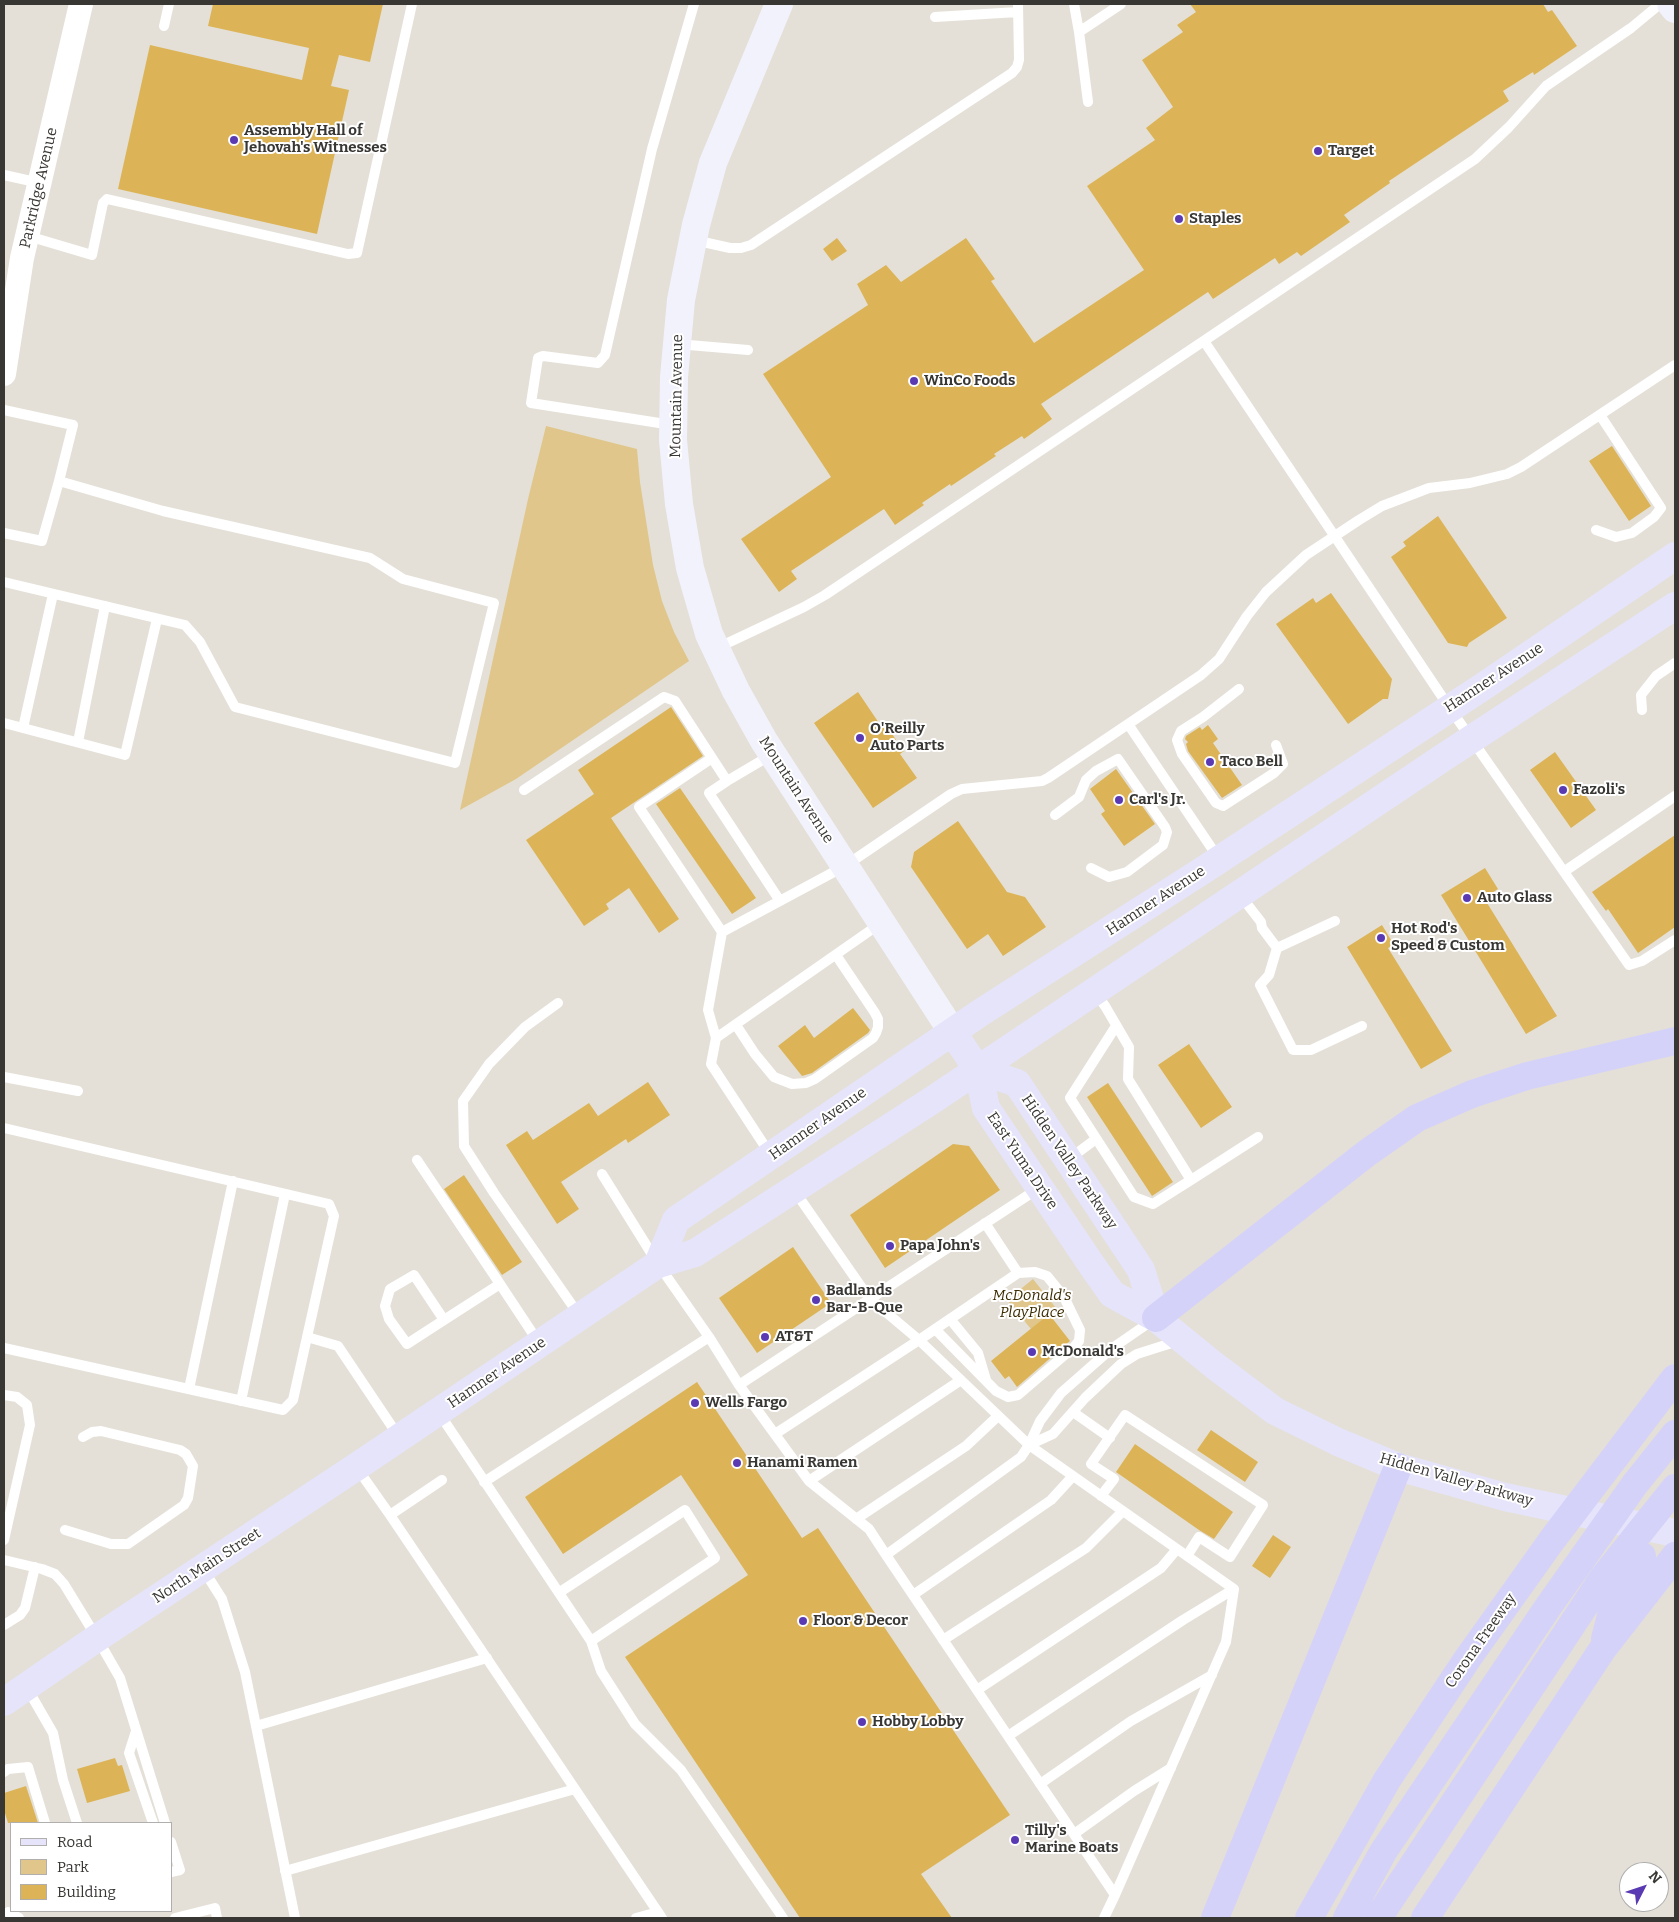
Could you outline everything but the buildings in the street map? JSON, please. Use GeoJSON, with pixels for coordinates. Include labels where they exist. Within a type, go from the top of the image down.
{"type":"FeatureCollection","features":[{"type":"Feature","properties":{"kind":"highway"},"geometry":{"type":"LineString","coordinates":[[1156,1318],[1367,1153],[1417,1118],[1472,1094],[1527,1076],[1675,1041]]}},
{"type":"Feature","properties":{"kind":"highway","name":"Corona Freeway"},"geometry":{"type":"LineString","coordinates":[[1309,1918],[1387,1780],[1468,1658],[1552,1540],[1675,1378]]}},
{"type":"Feature","properties":{"kind":"highway"},"geometry":{"type":"LineString","coordinates":[[1347,1918],[1383,1852],[1548,1607],[1636,1484],[1675,1434]]}},
{"type":"Feature","properties":{"kind":"highway"},"geometry":{"type":"LineString","coordinates":[[1215,1918],[1398,1467]]}},
{"type":"Feature","properties":{"kind":"highway"},"geometry":{"type":"LineString","coordinates":[[1378,1918],[1603,1578],[1675,1488]]}},
{"type":"Feature","properties":{"kind":"highway"},"geometry":{"type":"LineString","coordinates":[[1602,1650],[1617,1592],[1675,1512]]}},
{"type":"Feature","properties":{"kind":"highway"},"geometry":{"type":"LineString","coordinates":[[1425,1918],[1602,1650],[1675,1556]]}},
{"type":"Feature","properties":{"kind":"main road","name":"Mountain Avenue"},"geometry":{"type":"LineString","coordinates":[[779,4],[713,163],[693,240],[681,300],[674,377],[674,425],[679,504],[690,568],[709,634],[736,691],[772,754],[953,1033]]}},
{"type":"Feature","properties":{"kind":"main road"},"geometry":{"type":"LineString","coordinates":[[1671,4],[1675,9]]}},
{"type":"Feature","properties":{"kind":"main road","name":"Hamner Avenue"},"geometry":{"type":"LineString","coordinates":[[658,1264],[676,1220],[988,1008],[1219,860],[1675,556]]}},
{"type":"Feature","properties":{"kind":"main road","name":"Hamner Avenue"},"geometry":{"type":"LineString","coordinates":[[405,1434],[658,1264],[695,1253],[978,1070],[1472,739],[1675,606]]}},
{"type":"Feature","properties":{"kind":"main road"},"geometry":{"type":"LineString","coordinates":[[953,1033],[978,1070]]}},
{"type":"Feature","properties":{"kind":"main road","name":"Hidden Valley Parkway"},"geometry":{"type":"LineString","coordinates":[[978,1070],[1017,1084],[1141,1270],[1156,1318]]}},
{"type":"Feature","properties":{"kind":"main road","name":"East Yuma Drive"},"geometry":{"type":"LineString","coordinates":[[978,1070],[986,1108],[1062,1221]]}},
{"type":"Feature","properties":{"kind":"main road","name":"Hidden Valley Parkway"},"geometry":{"type":"LineString","coordinates":[[1062,1221],[1112,1294],[1156,1318],[1275,1411],[1338,1442],[1398,1467],[1505,1496],[1675,1533]]}},
{"type":"Feature","properties":{"kind":"main road","name":"North Main Street"},"geometry":{"type":"LineString","coordinates":[[4,1702],[97,1638],[405,1434]]}},
{"type":"Feature","properties":{"kind":"street","name":"Parkridge Avenue"},"geometry":{"type":"LineString","coordinates":[[4,374],[28,236],[81,4]]}},
{"type":"Feature","properties":{"kind":"lane"},"geometry":{"type":"LineString","coordinates":[[164,26],[169,4]]}},
{"type":"Feature","properties":{"kind":"lane"},"geometry":{"type":"LineString","coordinates":[[28,236],[92,255],[102,203],[107,199],[348,254],[357,253],[412,4]]}},
{"type":"Feature","properties":{"kind":"lane"},"geometry":{"type":"LineString","coordinates":[[674,425],[531,403],[538,358],[543,356],[598,363],[605,355],[652,149],[694,4]]}},
{"type":"Feature","properties":{"kind":"lane"},"geometry":{"type":"LineString","coordinates":[[1074,4],[1088,102]]}},
{"type":"Feature","properties":{"kind":"lane"},"geometry":{"type":"LineString","coordinates":[[1079,32],[1121,4]]}},
{"type":"Feature","properties":{"kind":"lane"},"geometry":{"type":"LineString","coordinates":[[716,649],[804,608],[825,595],[1475,159],[1509,127],[1546,86],[1631,28],[1660,4]]}},
{"type":"Feature","properties":{"kind":"lane"},"geometry":{"type":"LineString","coordinates":[[693,240],[730,248],[741,248],[751,245],[1012,73],[1017,67],[1020,60],[1018,8],[935,17]]}},
{"type":"Feature","properties":{"kind":"lane"},"geometry":{"type":"LineString","coordinates":[[4,175],[40,183]]}},
{"type":"Feature","properties":{"kind":"lane"},"geometry":{"type":"LineString","coordinates":[[1204,341],[1449,707],[1629,965],[1642,961],[1675,940]]}},
{"type":"Feature","properties":{"kind":"lane"},"geometry":{"type":"LineString","coordinates":[[677,344],[748,350]]}},
{"type":"Feature","properties":{"kind":"lane"},"geometry":{"type":"LineString","coordinates":[[722,932],[845,866],[951,794],[962,789],[1042,781],[1201,675],[1213,665],[1266,592],[1306,554],[1382,506],[1408,495],[1428,488],[1507,474],[1521,467],[1675,365]]}},
{"type":"Feature","properties":{"kind":"lane"},"geometry":{"type":"LineString","coordinates":[[4,410],[73,425],[42,541],[4,533]]}},
{"type":"Feature","properties":{"kind":"lane"},"geometry":{"type":"LineString","coordinates":[[1596,530],[1616,537],[1632,533],[1654,517],[1661,508],[1600,415]]}},
{"type":"Feature","properties":{"kind":"lane"},"geometry":{"type":"LineString","coordinates":[[4,582],[184,625],[200,642],[235,707],[455,763],[494,603],[403,579],[370,558],[163,511],[59,481]]}},
{"type":"Feature","properties":{"kind":"lane"},"geometry":{"type":"LineString","coordinates":[[23,728],[53,594]]}},
{"type":"Feature","properties":{"kind":"lane"},"geometry":{"type":"LineString","coordinates":[[78,742],[105,606]]}},
{"type":"Feature","properties":{"kind":"lane"},"geometry":{"type":"LineString","coordinates":[[4,723],[125,754],[157,618]]}},
{"type":"Feature","properties":{"kind":"lane"},"geometry":{"type":"LineString","coordinates":[[1642,710],[1640,695],[1656,676],[1675,663]]}},
{"type":"Feature","properties":{"kind":"lane"},"geometry":{"type":"LineString","coordinates":[[1239,689],[1203,717],[1181,731],[1177,740],[1182,754],[1216,803],[1223,806],[1274,773],[1283,764],[1276,745]]}},
{"type":"Feature","properties":{"kind":"lane"},"geometry":{"type":"LineString","coordinates":[[524,790],[664,697],[674,701],[727,781]]}},
{"type":"Feature","properties":{"kind":"lane"},"geometry":{"type":"LineString","coordinates":[[1128,724],[1219,860]]}},
{"type":"Feature","properties":{"kind":"lane"},"geometry":{"type":"LineString","coordinates":[[772,754],[709,793],[780,901]]}},
{"type":"Feature","properties":{"kind":"lane"},"geometry":{"type":"LineString","coordinates":[[712,758],[639,807],[722,932],[708,1010],[716,1038],[711,1064],[771,1156]]}},
{"type":"Feature","properties":{"kind":"lane"},"geometry":{"type":"LineString","coordinates":[[1056,815],[1079,797],[1086,780],[1096,771],[1118,759],[1165,827],[1167,832],[1163,845],[1128,872],[1109,877],[1091,868]]}},
{"type":"Feature","properties":{"kind":"lane"},"geometry":{"type":"LineString","coordinates":[[1565,871],[1675,796]]}},
{"type":"Feature","properties":{"kind":"lane"},"geometry":{"type":"LineString","coordinates":[[1240,894],[1277,948]]}},
{"type":"Feature","properties":{"kind":"lane"},"geometry":{"type":"LineString","coordinates":[[1335,921],[1277,948],[1269,975],[1260,985],[1293,1050],[1311,1050],[1362,1026]]}},
{"type":"Feature","properties":{"kind":"lane"},"geometry":{"type":"LineString","coordinates":[[716,1038],[882,922]]}},
{"type":"Feature","properties":{"kind":"lane"},"geometry":{"type":"LineString","coordinates":[[736,1025],[755,1054],[774,1077],[792,1084],[806,1083],[815,1079],[873,1038],[878,1027],[878,1019],[875,1013],[836,955]]}},
{"type":"Feature","properties":{"kind":"lane"},"geometry":{"type":"LineString","coordinates":[[1094,991],[1129,1047],[1128,1079],[1191,1180]]}},
{"type":"Feature","properties":{"kind":"lane"},"geometry":{"type":"LineString","coordinates":[[558,1003],[525,1028],[489,1064],[463,1101],[464,1146],[494,1193],[580,1316]]}},
{"type":"Feature","properties":{"kind":"lane"},"geometry":{"type":"LineString","coordinates":[[1116,1026],[1070,1098],[1134,1197],[1154,1204],[1258,1137]]}},
{"type":"Feature","properties":{"kind":"lane"},"geometry":{"type":"LineString","coordinates":[[4,1077],[78,1091]]}},
{"type":"Feature","properties":{"kind":"lane"},"geometry":{"type":"LineString","coordinates":[[4,1128],[329,1204],[334,1216],[293,1400],[283,1410],[4,1348]]}},
{"type":"Feature","properties":{"kind":"lane"},"geometry":{"type":"LineString","coordinates":[[1068,1160],[1096,1139]]}},
{"type":"Feature","properties":{"kind":"lane"},"geometry":{"type":"LineString","coordinates":[[417,1160],[539,1344]]}},
{"type":"Feature","properties":{"kind":"lane"},"geometry":{"type":"LineString","coordinates":[[602,1174],[658,1264],[709,1337],[739,1385],[809,1481],[869,1529],[1115,1895]]}},
{"type":"Feature","properties":{"kind":"lane"},"geometry":{"type":"LineString","coordinates":[[189,1390],[233,1181]]}},
{"type":"Feature","properties":{"kind":"lane"},"geometry":{"type":"LineString","coordinates":[[739,1385],[869,1298],[1040,1188]]}},
{"type":"Feature","properties":{"kind":"lane"},"geometry":{"type":"LineString","coordinates":[[793,1190],[869,1298],[919,1340],[1029,1446],[1234,1589]]}},
{"type":"Feature","properties":{"kind":"lane"},"geometry":{"type":"LineString","coordinates":[[241,1401],[285,1194]]}},
{"type":"Feature","properties":{"kind":"lane"},"geometry":{"type":"LineString","coordinates":[[985,1223],[1018,1273]]}},
{"type":"Feature","properties":{"kind":"lane"},"geometry":{"type":"LineString","coordinates":[[775,1434],[1018,1273],[1043,1273],[1053,1281],[1076,1319],[1080,1330],[1079,1341],[1060,1359],[1014,1397],[1008,1397],[1003,1395],[987,1380],[936,1329]]}},
{"type":"Feature","properties":{"kind":"lane"},"geometry":{"type":"LineString","coordinates":[[444,1320],[414,1275],[390,1290],[385,1306],[389,1319],[407,1344],[500,1284]]}},
{"type":"Feature","properties":{"kind":"lane"},"geometry":{"type":"LineString","coordinates":[[886,1555],[1021,1457],[1029,1446],[1040,1421],[1061,1393],[1111,1348],[1156,1318]]}},
{"type":"Feature","properties":{"kind":"lane"},"geometry":{"type":"LineString","coordinates":[[950,1319],[978,1353],[987,1380]]}},
{"type":"Feature","properties":{"kind":"lane"},"geometry":{"type":"LineString","coordinates":[[307,1337],[338,1346],[405,1434]]}},
{"type":"Feature","properties":{"kind":"lane"},"geometry":{"type":"LineString","coordinates":[[484,1482],[709,1337]]}},
{"type":"Feature","properties":{"kind":"lane"},"geometry":{"type":"LineString","coordinates":[[1029,1446],[1052,1434],[1106,1377],[1121,1364],[1137,1354],[1183,1340]]}},
{"type":"Feature","properties":{"kind":"lane"},"geometry":{"type":"LineString","coordinates":[[809,1481],[961,1380]]}},
{"type":"Feature","properties":{"kind":"lane"},"geometry":{"type":"LineString","coordinates":[[4,1395],[17,1397],[27,1405],[30,1425],[4,1540]]}},
{"type":"Feature","properties":{"kind":"lane"},"geometry":{"type":"LineString","coordinates":[[438,1412],[591,1641],[601,1671],[635,1724],[681,1770],[783,1918]]}},
{"type":"Feature","properties":{"kind":"lane"},"geometry":{"type":"LineString","coordinates":[[1073,1412],[1110,1438]]}},
{"type":"Feature","properties":{"kind":"lane"},"geometry":{"type":"LineString","coordinates":[[1101,1496],[1114,1479],[1091,1464],[1125,1415],[1263,1505],[1230,1557],[1199,1537],[1187,1556]]}},
{"type":"Feature","properties":{"kind":"lane"},"geometry":{"type":"LineString","coordinates":[[856,1519],[966,1446],[998,1416]]}},
{"type":"Feature","properties":{"kind":"lane"},"geometry":{"type":"LineString","coordinates":[[65,1530],[110,1544],[128,1544],[184,1505],[188,1498],[193,1466],[186,1454],[180,1450],[101,1431],[92,1432],[83,1437]]}},
{"type":"Feature","properties":{"kind":"lane"},"geometry":{"type":"LineString","coordinates":[[356,1467],[660,1915],[636,1918]]}},
{"type":"Feature","properties":{"kind":"lane"},"geometry":{"type":"LineString","coordinates":[[913,1595],[1051,1500],[1073,1476]]}},
{"type":"Feature","properties":{"kind":"lane"},"geometry":{"type":"LineString","coordinates":[[390,1515],[442,1480]]}},
{"type":"Feature","properties":{"kind":"lane"},"geometry":{"type":"LineString","coordinates":[[560,1592],[685,1510],[716,1558],[591,1641]]}},
{"type":"Feature","properties":{"kind":"lane"},"geometry":{"type":"LineString","coordinates":[[943,1640],[1086,1548],[1123,1511]]}},
{"type":"Feature","properties":{"kind":"lane"},"geometry":{"type":"LineString","coordinates":[[977,1690],[1162,1568],[1177,1550]]}},
{"type":"Feature","properties":{"kind":"lane"},"geometry":{"type":"LineString","coordinates":[[4,1560],[55,1574],[64,1584],[120,1678],[165,1822]]}},
{"type":"Feature","properties":{"kind":"lane"},"geometry":{"type":"LineString","coordinates":[[4,1625],[20,1615],[25,1608],[34,1567]]}},
{"type":"Feature","properties":{"kind":"lane"},"geometry":{"type":"LineString","coordinates":[[203,1568],[222,1599],[245,1672],[295,1918]]}},
{"type":"Feature","properties":{"kind":"lane"},"geometry":{"type":"LineString","coordinates":[[1104,1918],[1226,1642],[1234,1589]]}},
{"type":"Feature","properties":{"kind":"lane"},"geometry":{"type":"LineString","coordinates":[[1008,1736],[1183,1620],[1234,1589]]}},
{"type":"Feature","properties":{"kind":"lane"},"geometry":{"type":"LineString","coordinates":[[256,1726],[487,1658]]}},
{"type":"Feature","properties":{"kind":"lane"},"geometry":{"type":"LineString","coordinates":[[1040,1784],[1131,1721],[1212,1675]]}},
{"type":"Feature","properties":{"kind":"lane"},"geometry":{"type":"LineString","coordinates":[[27,1687],[53,1734],[63,1780],[77,1822]]}},
{"type":"Feature","properties":{"kind":"lane"},"geometry":{"type":"LineString","coordinates":[[136,1731],[129,1753],[153,1822]]}},
{"type":"Feature","properties":{"kind":"lane"},"geometry":{"type":"LineString","coordinates":[[4,1772],[8,1769],[28,1767],[45,1822]]}},
{"type":"Feature","properties":{"kind":"lane"},"geometry":{"type":"LineString","coordinates":[[1074,1834],[1134,1790],[1171,1768]]}},
{"type":"Feature","properties":{"kind":"lane"},"geometry":{"type":"LineString","coordinates":[[285,1871],[575,1789]]}},
{"type":"Feature","properties":{"kind":"lane"},"geometry":{"type":"LineString","coordinates":[[172,1845],[180,1870],[172,1872]]}},
{"type":"Feature","properties":{"kind":"lane"},"geometry":{"type":"LineString","coordinates":[[175,1918],[215,1908],[217,1918]]}},
{"type":"Feature","properties":{"kind":"lane"},"geometry":{"type":"LineString","coordinates":[[7,1911],[19,1918]]}},
{"type":"Feature","properties":{"kind":"green space"},"geometry":{"type":"Polygon","coordinates":[[[546,426],[637,449],[640,482],[653,565],[662,601],[674,632],[689,661],[516,779],[460,810],[528,499],[546,426]]]}},
{"type":"Feature","properties":{"kind":"green space","name":"McDonald's PlayPlace"},"geometry":{"type":"Polygon","coordinates":[[[1033,1279],[1056,1308],[1031,1329],[1007,1300],[1033,1279]]]}},
{"type":"Feature","properties":{"kind":"place","name":"Assembly Hall of Jehovah's Witnesses"},"geometry":{"type":"Point","coordinates":[234,140]}},
{"type":"Feature","properties":{"kind":"place","name":"Target"},"geometry":{"type":"Point","coordinates":[1318,151]}},
{"type":"Feature","properties":{"kind":"place","name":"Staples"},"geometry":{"type":"Point","coordinates":[1179,219]}},
{"type":"Feature","properties":{"kind":"place","name":"WinCo Foods"},"geometry":{"type":"Point","coordinates":[914,381]}},
{"type":"Feature","properties":{"kind":"place","name":"O'Reilly Auto Parts"},"geometry":{"type":"Point","coordinates":[860,738]}},
{"type":"Feature","properties":{"kind":"place","name":"Taco Bell"},"geometry":{"type":"Point","coordinates":[1210,762]}},
{"type":"Feature","properties":{"kind":"place","name":"Fazoli's"},"geometry":{"type":"Point","coordinates":[1563,790]}},
{"type":"Feature","properties":{"kind":"place","name":"Carl's Jr."},"geometry":{"type":"Point","coordinates":[1119,800]}},
{"type":"Feature","properties":{"kind":"place","name":"Auto Glass"},"geometry":{"type":"Point","coordinates":[1467,898]}},
{"type":"Feature","properties":{"kind":"place","name":"Hot Rod's Speed & Custom"},"geometry":{"type":"Point","coordinates":[1381,938]}},
{"type":"Feature","properties":{"kind":"place","name":"Papa John's"},"geometry":{"type":"Point","coordinates":[890,1246]}},
{"type":"Feature","properties":{"kind":"place","name":"Badlands Bar-B-Que"},"geometry":{"type":"Point","coordinates":[816,1300]}},
{"type":"Feature","properties":{"kind":"place","name":"AT&T"},"geometry":{"type":"Point","coordinates":[765,1337]}},
{"type":"Feature","properties":{"kind":"place","name":"McDonald's"},"geometry":{"type":"Point","coordinates":[1032,1352]}},
{"type":"Feature","properties":{"kind":"place","name":"Wells Fargo"},"geometry":{"type":"Point","coordinates":[695,1403]}},
{"type":"Feature","properties":{"kind":"place","name":"Hanami Ramen"},"geometry":{"type":"Point","coordinates":[737,1463]}},
{"type":"Feature","properties":{"kind":"place","name":"Floor & Decor"},"geometry":{"type":"Point","coordinates":[803,1621]}},
{"type":"Feature","properties":{"kind":"place","name":"Hobby Lobby"},"geometry":{"type":"Point","coordinates":[862,1722]}},
{"type":"Feature","properties":{"kind":"place","name":"Tilly's Marine Boats"},"geometry":{"type":"Point","coordinates":[1015,1840]}}]}
